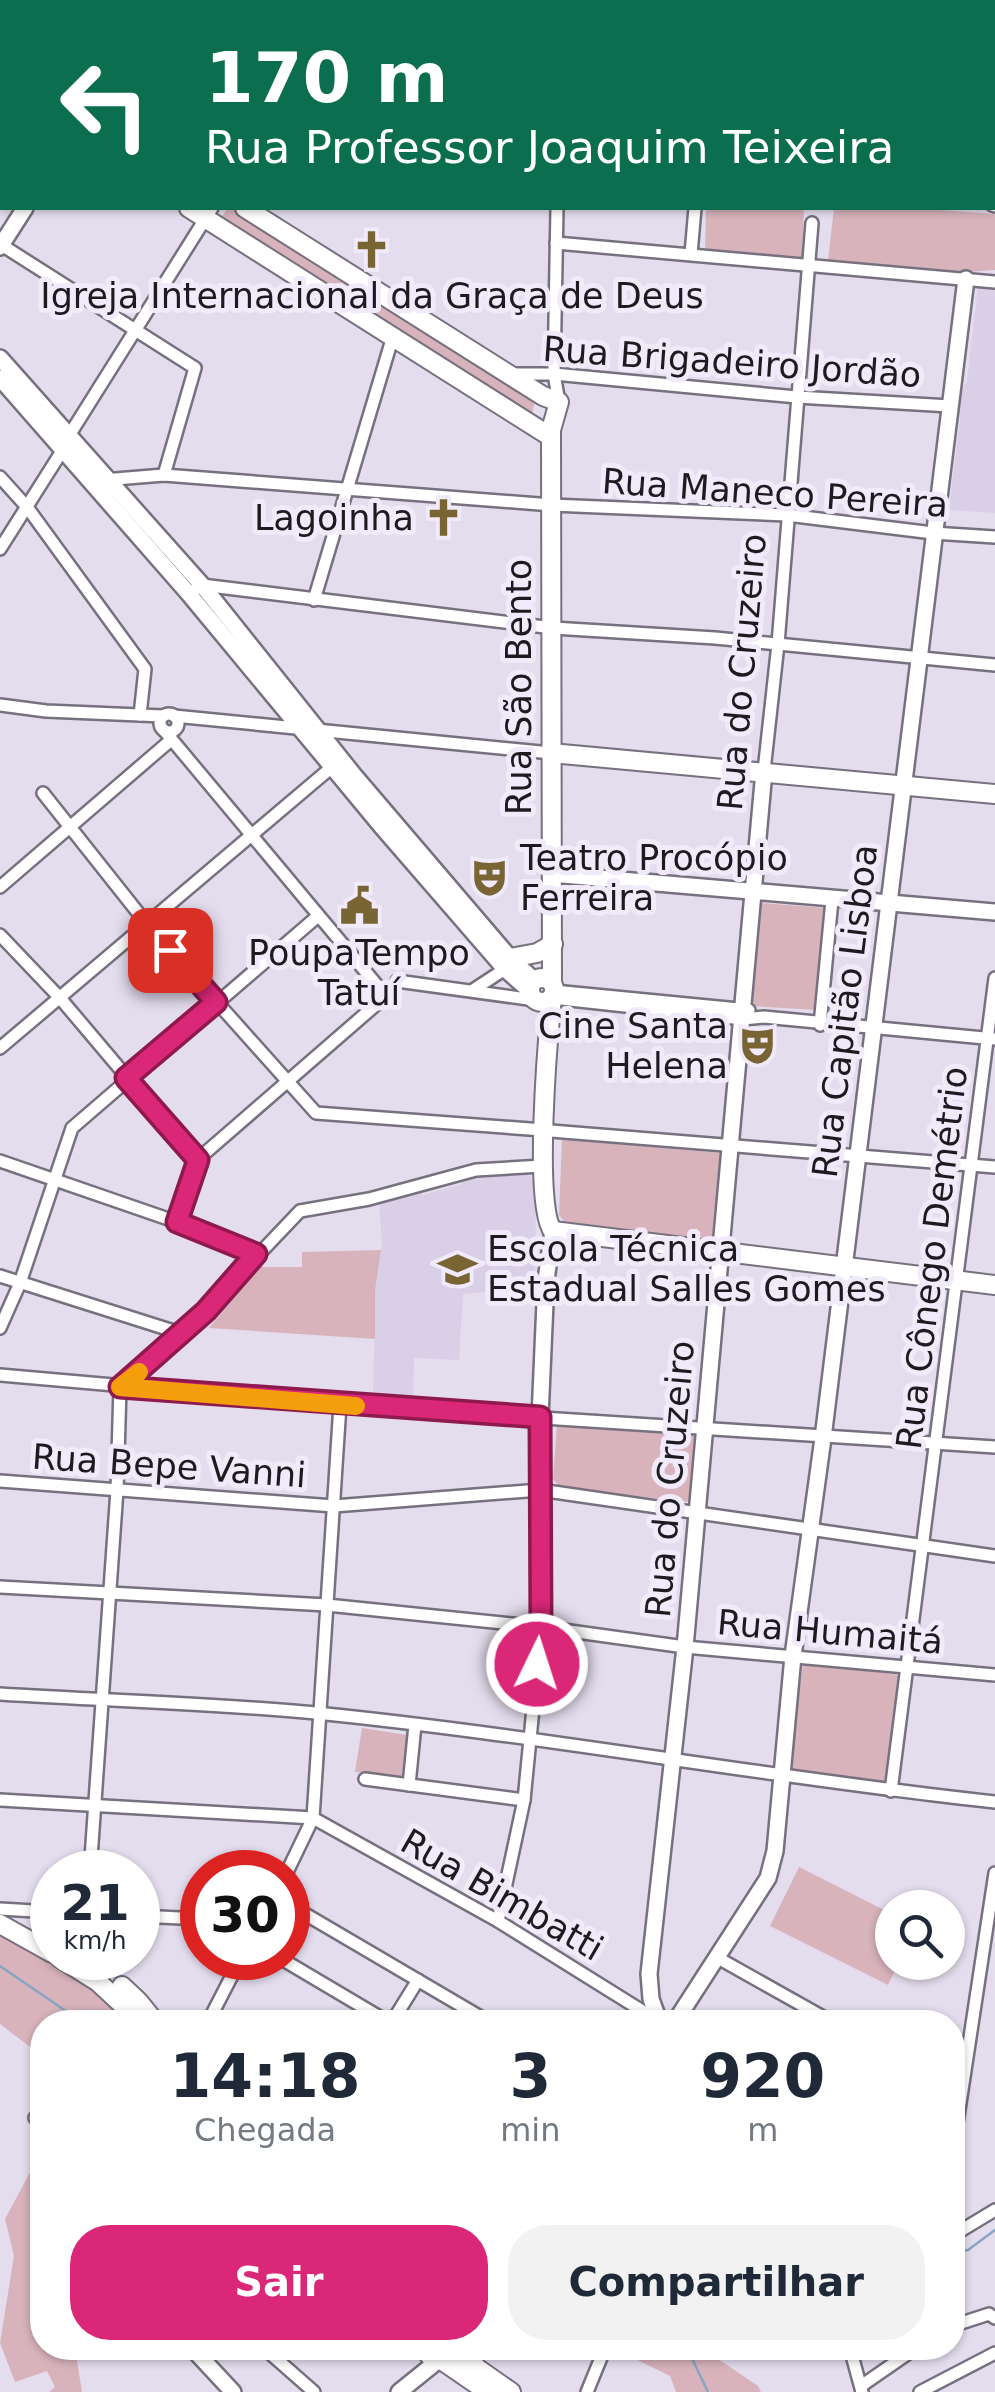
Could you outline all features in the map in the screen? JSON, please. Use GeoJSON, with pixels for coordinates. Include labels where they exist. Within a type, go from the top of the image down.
{"type":"FeatureCollection","features":[{"type":"Feature","properties":{"kind":"main road"},"geometry":{"type":"LineString","coordinates":[[248,210],[551,399]]}},
{"type":"Feature","properties":{"kind":"main road"},"geometry":{"type":"LineString","coordinates":[[202,211],[551,434]]}},
{"type":"Feature","properties":{"kind":"main road","name":"Rua São Bento"},"geometry":{"type":"LineString","coordinates":[[551,399],[553,944],[542,991],[550,1032],[547,1130],[553,1231]]}},
{"type":"Feature","properties":{"kind":"main road"},"geometry":{"type":"LineString","coordinates":[[552,753],[995,794]]}},
{"type":"Feature","properties":{"kind":"main road"},"geometry":{"type":"LineString","coordinates":[[507,964],[553,944]]}},
{"type":"Feature","properties":{"kind":"main road","name":"Rua São Bento"},"geometry":{"type":"LineString","coordinates":[[542,1166],[547,1130]]}},
{"type":"Feature","properties":{"kind":"main road"},"geometry":{"type":"LineString","coordinates":[[542,1166],[548,1222],[553,1231],[995,1285]]}},
{"type":"Feature","properties":{"kind":"main road"},"geometry":{"type":"LineString","coordinates":[[0,1910],[30,1927]]}},
{"type":"Feature","properties":{"kind":"main road"},"geometry":{"type":"LineString","coordinates":[[0,1924],[30,1941]]}},
{"type":"Feature","properties":{"kind":"main road"},"geometry":{"type":"LineString","coordinates":[[95,1980],[128,2010]]}},
{"type":"Feature","properties":{"kind":"main road"},"geometry":{"type":"LineString","coordinates":[[112,1980],[145,2010]]}},
{"type":"Feature","properties":{"kind":"main road"},"geometry":{"type":"LineString","coordinates":[[451,2360],[488,2392]]}},
{"type":"Feature","properties":{"kind":"main road"},"geometry":{"type":"LineString","coordinates":[[460,2360],[511,2392]]}},
{"type":"Feature","properties":{"kind":"street"},"geometry":{"type":"LineString","coordinates":[[24,210],[0,245],[196,368],[164,475]]}},
{"type":"Feature","properties":{"kind":"street","name":"Rua São Bento"},"geometry":{"type":"LineString","coordinates":[[551,399],[557,210]]}},
{"type":"Feature","properties":{"kind":"street"},"geometry":{"type":"LineString","coordinates":[[692,254],[695,210]]}},
{"type":"Feature","properties":{"kind":"street"},"geometry":{"type":"LineString","coordinates":[[70,434],[202,211]]}},
{"type":"Feature","properties":{"kind":"street","name":"Rua do Cruzeiro"},"geometry":{"type":"LineString","coordinates":[[656,2010],[648,1974],[686,1648],[743,1013],[750,892],[778,644],[812,223]]}},
{"type":"Feature","properties":{"kind":"street"},"geometry":{"type":"LineString","coordinates":[[556,243],[995,282]]}},
{"type":"Feature","properties":{"kind":"street","name":"Rua Capitão Lisboa"},"geometry":{"type":"LineString","coordinates":[[683,2010],[768,1878],[775,1852],[792,1656],[823,1438],[966,279]]}},
{"type":"Feature","properties":{"kind":"street"},"geometry":{"type":"LineString","coordinates":[[314,600],[393,336]]}},
{"type":"Feature","properties":{"kind":"street"},"geometry":{"type":"LineString","coordinates":[[0,358],[70,434],[100,483]]}},
{"type":"Feature","properties":{"kind":"street","name":"Rua Brigadeiro Jordão"},"geometry":{"type":"LineString","coordinates":[[509,374],[554,374],[798,397],[950,406]]}},
{"type":"Feature","properties":{"kind":"street"},"geometry":{"type":"LineString","coordinates":[[0,378],[62,451],[100,483],[196,590],[507,964]]}},
{"type":"Feature","properties":{"kind":"street"},"geometry":{"type":"LineString","coordinates":[[0,550],[62,451]]}},
{"type":"Feature","properties":{"kind":"street","name":"Rua Maneco Pereira"},"geometry":{"type":"LineString","coordinates":[[100,483],[164,475],[552,505],[787,516],[933,534],[995,537]]}},
{"type":"Feature","properties":{"kind":"street"},"geometry":{"type":"LineString","coordinates":[[0,477],[27,507],[145,669],[140,715]]}},
{"type":"Feature","properties":{"kind":"street"},"geometry":{"type":"LineString","coordinates":[[196,590],[553,628],[995,665]]}},
{"type":"Feature","properties":{"kind":"street"},"geometry":{"type":"LineString","coordinates":[[196,590],[332,768],[507,964],[542,991]]}},
{"type":"Feature","properties":{"kind":"street"},"geometry":{"type":"LineString","coordinates":[[0,704],[46,711],[140,715],[170,725],[315,729],[552,753]]}},
{"type":"Feature","properties":{"kind":"street"},"geometry":{"type":"LineString","coordinates":[[170,725],[196,769],[386,996],[198,1160],[177,1222]]}},
{"type":"Feature","properties":{"kind":"street"},"geometry":{"type":"LineString","coordinates":[[0,887],[70,828],[170,725]]}},
{"type":"Feature","properties":{"kind":"street"},"geometry":{"type":"LineString","coordinates":[[0,1048],[332,768]]}},
{"type":"Feature","properties":{"kind":"street"},"geometry":{"type":"LineString","coordinates":[[42,793],[147,924],[316,1113],[995,1168]]}},
{"type":"Feature","properties":{"kind":"street"},"geometry":{"type":"LineString","coordinates":[[551,874],[995,912]]}},
{"type":"Feature","properties":{"kind":"street"},"geometry":{"type":"LineString","coordinates":[[820,1025],[832,900]]}},
{"type":"Feature","properties":{"kind":"street"},"geometry":{"type":"LineString","coordinates":[[0,1328],[20,1283],[72,1128],[318,916]]}},
{"type":"Feature","properties":{"kind":"street"},"geometry":{"type":"LineString","coordinates":[[0,934],[198,1160]]}},
{"type":"Feature","properties":{"kind":"street"},"geometry":{"type":"LineString","coordinates":[[474,990],[507,964]]}},
{"type":"Feature","properties":{"kind":"street","name":"Rua Cônego Demétrio"},"geometry":{"type":"LineString","coordinates":[[891,1791],[970,1166],[991,1039],[995,978]]}},
{"type":"Feature","properties":{"kind":"street"},"geometry":{"type":"LineString","coordinates":[[397,981],[474,990],[542,991],[820,1025],[991,1039]]}},
{"type":"Feature","properties":{"kind":"street"},"geometry":{"type":"LineString","coordinates":[[0,1161],[177,1222],[256,1254]]}},
{"type":"Feature","properties":{"kind":"street"},"geometry":{"type":"LineString","coordinates":[[91,1850],[117,1490],[120,1387],[220,1297],[300,1211],[369,1200],[476,1170],[542,1166]]}},
{"type":"Feature","properties":{"kind":"street","name":"Rua São Bento"},"geometry":{"type":"LineString","coordinates":[[540,1417],[546,1280],[542,1166]]}},
{"type":"Feature","properties":{"kind":"street","name":"Rua São Bento"},"geometry":{"type":"LineString","coordinates":[[546,1280],[553,1231]]}},
{"type":"Feature","properties":{"kind":"street"},"geometry":{"type":"LineString","coordinates":[[0,1276],[182,1334]]}},
{"type":"Feature","properties":{"kind":"street"},"geometry":{"type":"LineString","coordinates":[[0,1376],[340,1405],[995,1447]]}},
{"type":"Feature","properties":{"kind":"street"},"geometry":{"type":"LineString","coordinates":[[298,1850],[313,1818],[340,1405]]}},
{"type":"Feature","properties":{"kind":"street"},"geometry":{"type":"LineString","coordinates":[[498,1922],[524,1800],[541,1627],[540,1417]]}},
{"type":"Feature","properties":{"kind":"street","name":"Rua Bepe Vanni"},"geometry":{"type":"LineString","coordinates":[[0,1481],[334,1506],[540,1490],[995,1556]]}},
{"type":"Feature","properties":{"kind":"street","name":"Rua Humaitá"},"geometry":{"type":"LineString","coordinates":[[0,1587],[326,1606],[541,1627],[686,1648],[995,1675]]}},
{"type":"Feature","properties":{"kind":"street"},"geometry":{"type":"LineString","coordinates":[[0,1694],[322,1714],[415,1724],[672,1758],[780,1777],[995,1802]]}},
{"type":"Feature","properties":{"kind":"street"},"geometry":{"type":"LineString","coordinates":[[408,1784],[415,1724]]}},
{"type":"Feature","properties":{"kind":"street"},"geometry":{"type":"LineString","coordinates":[[365,1778],[524,1800]]}},
{"type":"Feature","properties":{"kind":"street"},"geometry":{"type":"LineString","coordinates":[[0,1800],[313,1818]]}},
{"type":"Feature","properties":{"kind":"street","name":"Rua Bimbatti"},"geometry":{"type":"LineString","coordinates":[[313,1818],[498,1922],[641,2010]]}},
{"type":"Feature","properties":{"kind":"street"},"geometry":{"type":"LineString","coordinates":[[965,2052],[995,1873]]}},
{"type":"Feature","properties":{"kind":"street"},"geometry":{"type":"LineString","coordinates":[[0,1910],[30,1911]]}},
{"type":"Feature","properties":{"kind":"street"},"geometry":{"type":"LineString","coordinates":[[310,1917],[469,2010]]}},
{"type":"Feature","properties":{"kind":"street"},"geometry":{"type":"LineString","coordinates":[[718,1958],[811,2010]]}},
{"type":"Feature","properties":{"kind":"street"},"geometry":{"type":"LineString","coordinates":[[310,1975],[369,2010]]}},
{"type":"Feature","properties":{"kind":"street"},"geometry":{"type":"LineString","coordinates":[[214,2010],[230,1980]]}},
{"type":"Feature","properties":{"kind":"street"},"geometry":{"type":"LineString","coordinates":[[398,2010],[418,1980]]}},
{"type":"Feature","properties":{"kind":"street"},"geometry":{"type":"LineString","coordinates":[[965,2228],[995,2210]]}},
{"type":"Feature","properties":{"kind":"street"},"geometry":{"type":"LineString","coordinates":[[965,2322],[989,2314],[995,2318]]}},
{"type":"Feature","properties":{"kind":"street"},"geometry":{"type":"LineString","coordinates":[[920,2392],[995,2353]]}},
{"type":"Feature","properties":{"kind":"street"},"geometry":{"type":"LineString","coordinates":[[203,2360],[233,2392]]}},
{"type":"Feature","properties":{"kind":"street"},"geometry":{"type":"LineString","coordinates":[[278,2360],[314,2392]]}},
{"type":"Feature","properties":{"kind":"street"},"geometry":{"type":"LineString","coordinates":[[403,2390],[430,2360]]}},
{"type":"Feature","properties":{"kind":"street"},"geometry":{"type":"LineString","coordinates":[[588,2392],[600,2360]]}},
{"type":"Feature","properties":{"kind":"street"},"geometry":{"type":"LineString","coordinates":[[854,2360],[862,2389],[900,2360]]}},
{"type":"Feature","properties":{"kind":"shaded area"},"geometry":{"type":"Polygon","coordinates":[[[227,210],[238,210],[510,377],[536,395],[532,415],[220,219],[227,210]]]}},
{"type":"Feature","properties":{"kind":"shaded area"},"geometry":{"type":"Polygon","coordinates":[[[706,210],[804,210],[802,260],[705,252],[706,210]]]}},
{"type":"Feature","properties":{"kind":"shaded area"},"geometry":{"type":"Polygon","coordinates":[[[834,210],[995,214],[995,270],[968,272],[828,260],[834,210]]]}},
{"type":"Feature","properties":{"kind":"shaded area"},"geometry":{"type":"Polygon","coordinates":[[[978,285],[995,286],[995,513],[949,510],[960,418],[956,409],[958,389],[967,383],[978,285]]]}},
{"type":"Feature","properties":{"kind":"shaded area"},"geometry":{"type":"Polygon","coordinates":[[[761,903],[826,908],[816,1010],[751,1006],[761,903]]]}},
{"type":"Feature","properties":{"kind":"shaded area"},"geometry":{"type":"Polygon","coordinates":[[[562,1139],[720,1153],[712,1244],[567,1225],[559,1215],[562,1139]]]}},
{"type":"Feature","properties":{"kind":"shaded area","name":"Escola Técnica Estadual Salles Gomes"},"geometry":{"type":"Polygon","coordinates":[[[522,1171],[536,1180],[535,1288],[463,1294],[459,1360],[414,1358],[413,1400],[373,1398],[375,1291],[382,1243],[379,1202],[461,1184],[476,1172],[522,1171]]]}},
{"type":"Feature","properties":{"kind":"shaded area"},"geometry":{"type":"Polygon","coordinates":[[[381,1250],[375,1291],[375,1339],[209,1328],[260,1267],[302,1267],[302,1252],[381,1250]]]}},
{"type":"Feature","properties":{"kind":"shaded area"},"geometry":{"type":"Polygon","coordinates":[[[557,1424],[697,1433],[690,1502],[561,1488],[553,1479],[557,1424]]]}},
{"type":"Feature","properties":{"kind":"shaded area"},"geometry":{"type":"Polygon","coordinates":[[[803,1663],[900,1675],[887,1782],[790,1769],[803,1663]]]}},
{"type":"Feature","properties":{"kind":"shaded area"},"geometry":{"type":"Polygon","coordinates":[[[362,1728],[407,1735],[402,1776],[355,1772],[362,1728]]]}},
{"type":"Feature","properties":{"kind":"shaded area"},"geometry":{"type":"Polygon","coordinates":[[[799,1867],[875,1905],[875,1978],[770,1926],[799,1867]]]}},
{"type":"Feature","properties":{"kind":"shaded area"},"geometry":{"type":"Polygon","coordinates":[[[0,1935],[30,1951],[30,1980],[80,1980],[115,2010],[30,2010],[30,2047],[0,2024],[0,1935]]]}},
{"type":"Feature","properties":{"kind":"shaded area"},"geometry":{"type":"Polygon","coordinates":[[[30,2172],[30,2360],[77,2360],[82,2392],[49,2392],[55,2387],[47,2371],[15,2382],[0,2343],[14,2256],[5,2219],[30,2172]]]}},
{"type":"Feature","properties":{"kind":"shaded area"},"geometry":{"type":"Polygon","coordinates":[[[637,2360],[720,2360],[761,2392],[676,2392],[670,2376],[637,2360]]]}},
{"type":"Feature","properties":{"kind":"waterway"},"geometry":{"type":"LineString","coordinates":[[0,1966],[64,2010]]}},
{"type":"Feature","properties":{"kind":"waterway"},"geometry":{"type":"LineString","coordinates":[[965,2251],[995,2230]]}},
{"type":"Feature","properties":{"kind":"waterway"},"geometry":{"type":"LineString","coordinates":[[693,2360],[708,2392]]}},
{"type":"Feature","properties":{"kind":"slow traffic"},"geometry":{"type":"LineString","coordinates":[[139,1372],[120,1387],[356,1406]]}},
{"type":"Feature","properties":{"kind":"place","name":"Igreja Internacional da Graça de Deus"},"geometry":{"type":"Point","coordinates":[372,249]}},
{"type":"Feature","properties":{"kind":"place","name":"Lagoinha"},"geometry":{"type":"Point","coordinates":[444,518]}},
{"type":"Feature","properties":{"kind":"place","name":"Teatro Procópio Ferreira"},"geometry":{"type":"Point","coordinates":[490,878]}},
{"type":"Feature","properties":{"kind":"place","name":"PoupaTempo Tatuí"},"geometry":{"type":"Point","coordinates":[359,906]}},
{"type":"Feature","properties":{"kind":"place","name":"Cine Santa Helena"},"geometry":{"type":"Point","coordinates":[758,1046]}},
{"type":"Feature","properties":{"kind":"place","name":"Escola Técnica Estadual Salles Gomes"},"geometry":{"type":"Point","coordinates":[457,1269]}},
{"type":"Feature","properties":{"kind":"route"},"geometry":{"type":"LineString","coordinates":[[170,950],[216,1002],[126,1078],[198,1160],[177,1222],[256,1254],[206,1311],[120,1387],[540,1417],[541,1627],[537,1664]]}}]}
